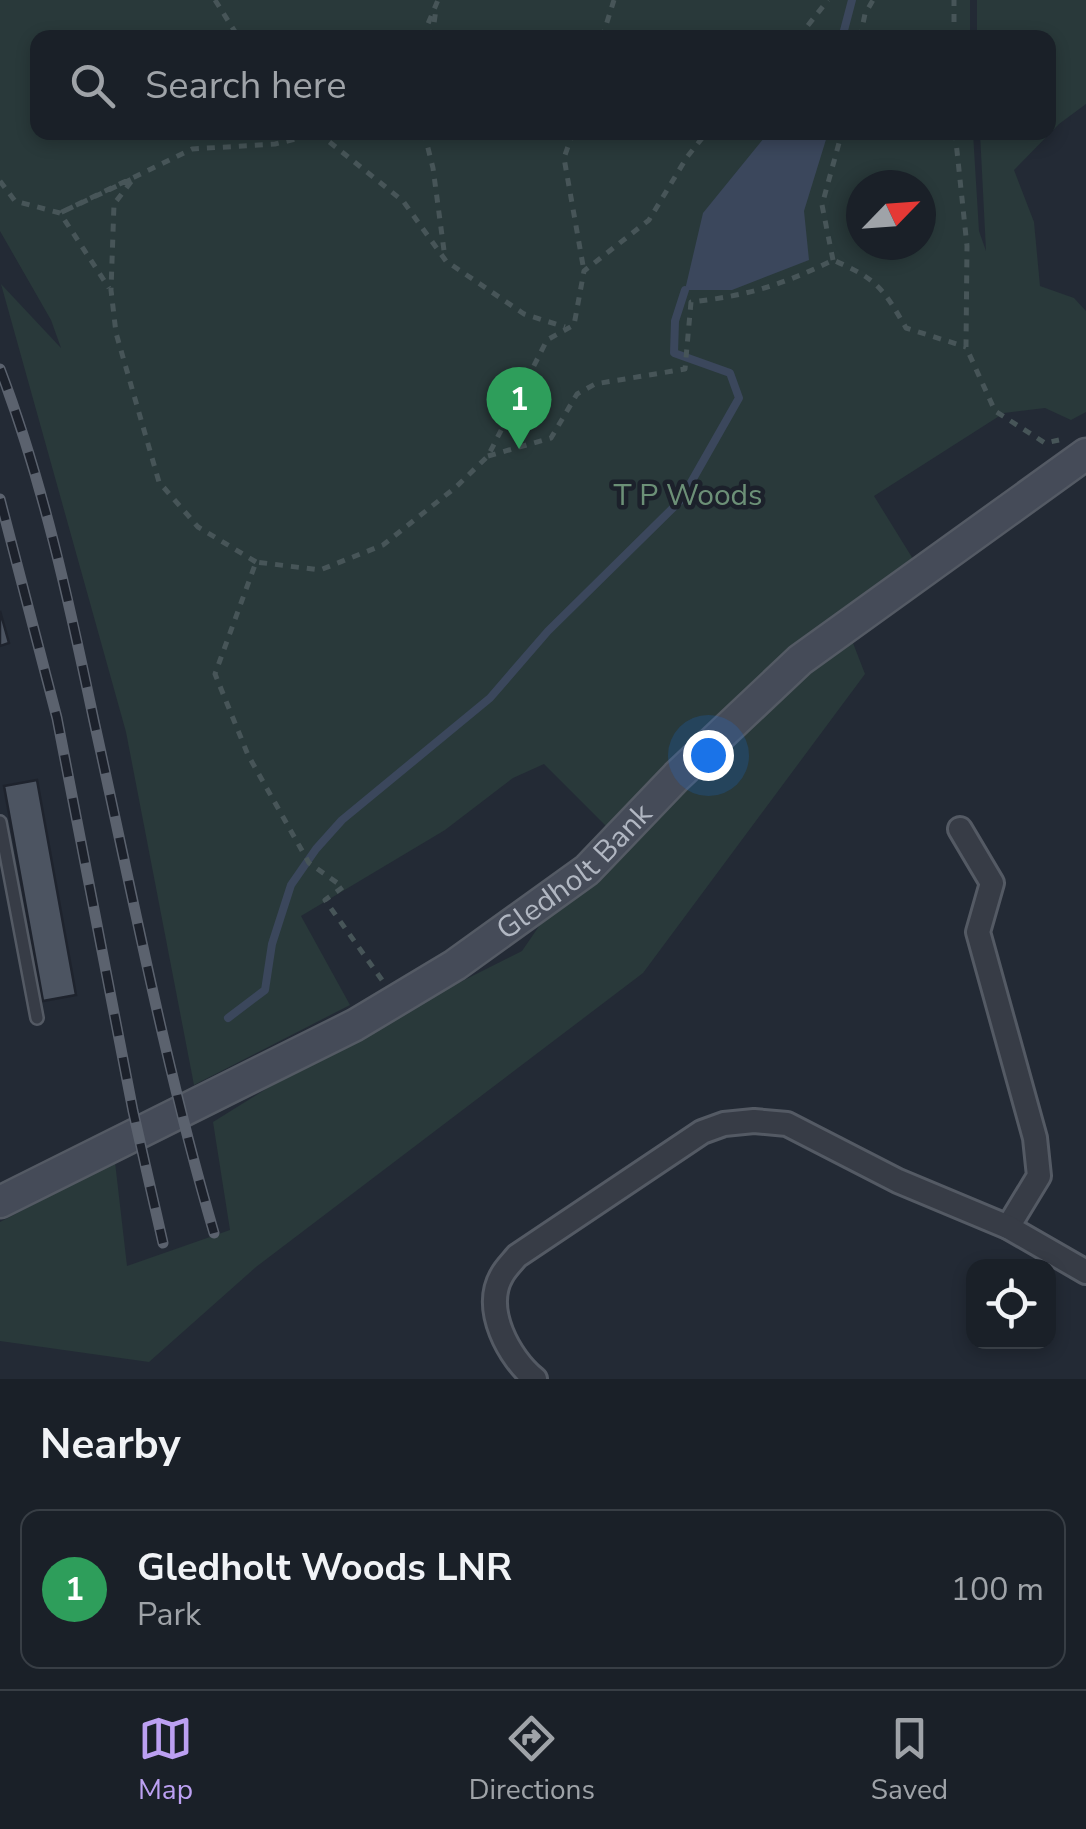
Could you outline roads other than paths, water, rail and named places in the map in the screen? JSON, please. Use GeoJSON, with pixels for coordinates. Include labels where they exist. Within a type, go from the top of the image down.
{"type":"FeatureCollection","features":[{"type":"Feature","properties":{"kind":"street","name":"Gledholt Bank"},"geometry":{"type":"LineString","coordinates":[[0,1202],[355,1025],[455,965],[586,870],[677,776],[800,660],[1082,456]]}},
{"type":"Feature","properties":{"kind":"street"},"geometry":{"type":"LineString","coordinates":[[960,829],[992,883],[978,932],[1034,1138],[1039,1176],[1008,1227]]}},
{"type":"Feature","properties":{"kind":"street"},"geometry":{"type":"LineString","coordinates":[[535,1379],[518,1366],[504,1343],[496,1300],[500,1278],[517,1256],[702,1132],[724,1124],[787,1124],[898,1181],[1008,1227],[1086,1272]]}},
{"type":"Feature","properties":{"kind":"lane"},"geometry":{"type":"LineString","coordinates":[[0,822],[37,1018]]}},
{"type":"Feature","properties":{"kind":"water"},"geometry":{"type":"Polygon","coordinates":[[[762,140],[826,140],[804,211],[809,260],[732,290],[685,290],[703,213],[762,140]]]}},
{"type":"Feature","properties":{"kind":"waterway"},"geometry":{"type":"LineString","coordinates":[[844,30],[852,0]]}},
{"type":"Feature","properties":{"kind":"waterway"},"geometry":{"type":"LineString","coordinates":[[228,1018],[265,990],[272,944],[291,885],[316,849],[342,820],[490,698],[548,631],[681,500],[739,398],[730,373],[674,353],[675,321],[685,290]]}},
{"type":"Feature","properties":{"kind":"railway"},"geometry":{"type":"LineString","coordinates":[[0,369],[54,543],[165,1043],[214,1233]]}},
{"type":"Feature","properties":{"kind":"railway"},"geometry":{"type":"LineString","coordinates":[[0,499],[57,718],[133,1111],[163,1243]]}},
{"type":"Feature","properties":{"kind":"place","name":"Gledholt Woods LNR"},"geometry":{"type":"Point","coordinates":[519,449]}},
{"type":"Feature","properties":{"kind":"park label","name":"T P Woods"},"geometry":{"type":"Point","coordinates":[688,495]}}]}
